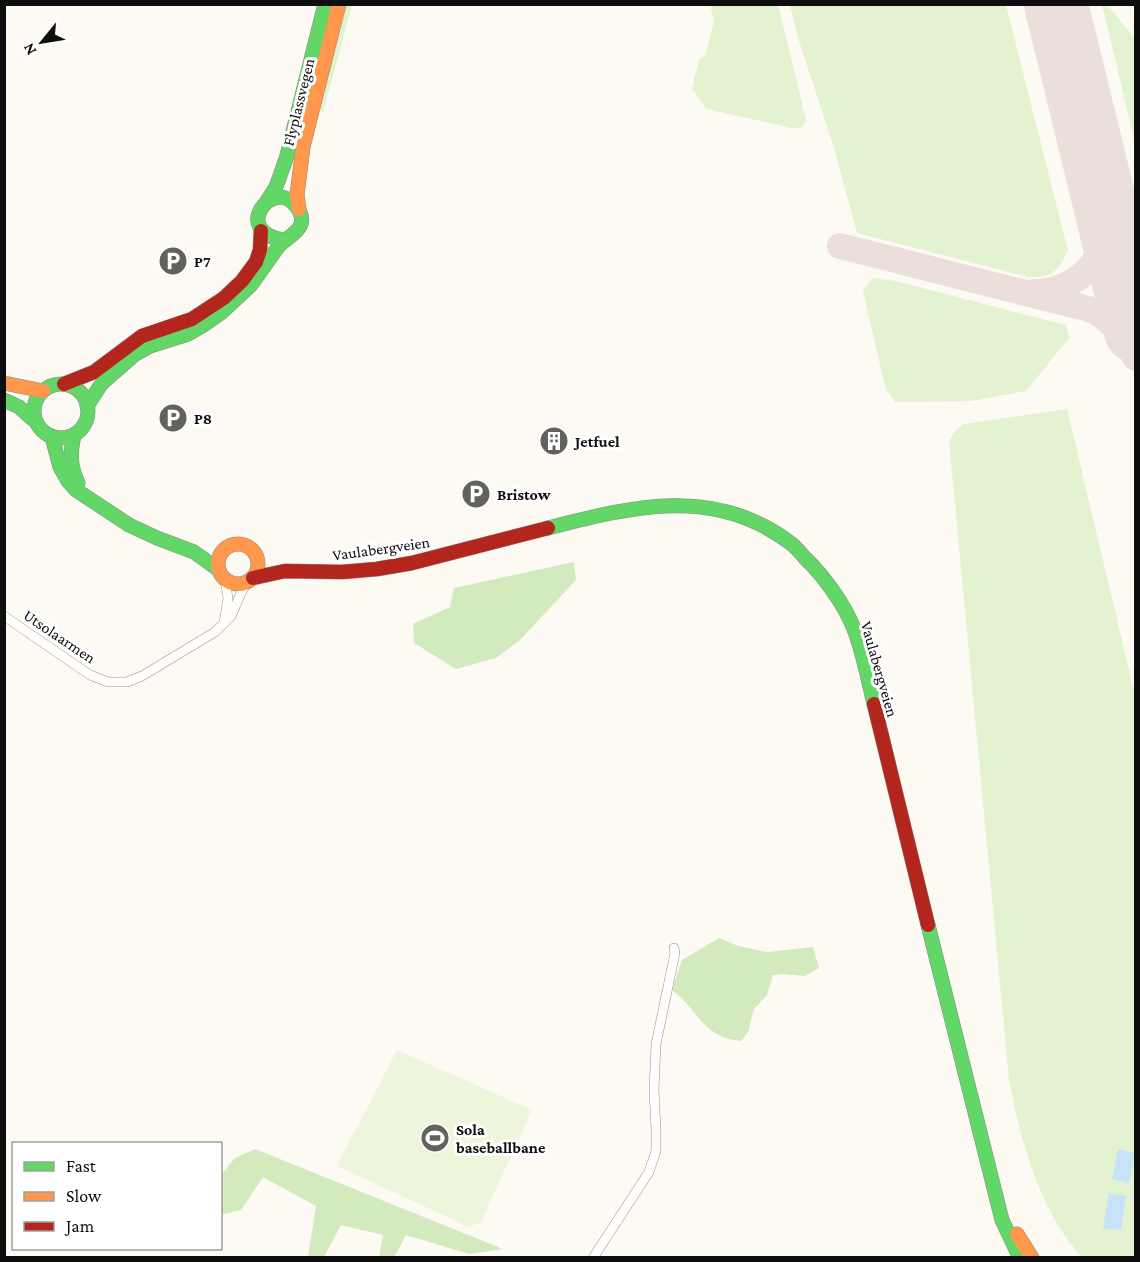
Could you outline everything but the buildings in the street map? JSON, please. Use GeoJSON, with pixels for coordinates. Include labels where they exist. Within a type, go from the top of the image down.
{"type":"FeatureCollection","features":[{"type":"Feature","properties":{"kind":"main road","name":"Flyplassvegen"},"geometry":{"type":"LineString","coordinates":[[267,201],[276,187],[288,152],[325,4]]}},
{"type":"Feature","properties":{"kind":"main road","name":"Flyplassvegen"},"geometry":{"type":"LineString","coordinates":[[299,209],[297,195],[303,147],[339,4]]}},
{"type":"Feature","properties":{"kind":"main road"},"geometry":{"type":"LineString","coordinates":[[36,422],[34,411],[36,400],[43,391],[53,385],[86,377],[141,336],[181,323],[205,312],[242,280],[256,262],[261,246],[258,216],[267,201],[285,198],[299,209],[300,226],[292,237],[275,240],[267,237],[261,231]]}},
{"type":"Feature","properties":{"kind":"main road"},"geometry":{"type":"LineString","coordinates":[[87,406],[102,384],[143,349],[187,334],[211,321],[232,304],[252,284],[284,240]]}},
{"type":"Feature","properties":{"kind":"main road"},"geometry":{"type":"LineString","coordinates":[[4,383],[43,391]]}},
{"type":"Feature","properties":{"kind":"main road"},"geometry":{"type":"LineString","coordinates":[[4,400],[19,407],[36,422],[42,431],[52,437],[63,438],[74,435],[82,428],[87,417],[87,406],[83,396],[75,388],[64,384]]}},
{"type":"Feature","properties":{"kind":"main road"},"geometry":{"type":"LineString","coordinates":[[74,435],[70,460],[73,473],[87,497]]}},
{"type":"Feature","properties":{"kind":"main road"},"geometry":{"type":"LineString","coordinates":[[52,437],[60,467],[68,481],[76,490],[129,525],[194,552],[228,581],[238,584],[250,580],[257,570],[257,556],[254,552]]}},
{"type":"Feature","properties":{"kind":"main road","name":"Vaulabergveien"},"geometry":{"type":"LineString","coordinates":[[250,580],[285,571],[342,572],[393,566],[450,554],[614,512],[669,505],[703,506],[738,515],[789,542],[820,573],[837,597],[854,628],[1002,1220],[1020,1257]]}},
{"type":"Feature","properties":{"kind":"main road"},"geometry":{"type":"LineString","coordinates":[[194,552],[226,548],[236,544],[246,545],[285,571]]}},
{"type":"Feature","properties":{"kind":"main road"},"geometry":{"type":"LineString","coordinates":[[222,574],[219,560],[226,548]]}},
{"type":"Feature","properties":{"kind":"main road","name":"Vaulabergveien"},"geometry":{"type":"LineString","coordinates":[[994,1189],[1032,1257]]}},
{"type":"Feature","properties":{"kind":"street"},"geometry":{"type":"LineString","coordinates":[[222,574],[228,599],[224,622]]}},
{"type":"Feature","properties":{"kind":"street","name":"Utsolaarmen"},"geometry":{"type":"LineString","coordinates":[[4,616],[90,675],[99,680],[118,683],[142,676],[209,636],[231,616],[240,593],[250,580]]}},
{"type":"Feature","properties":{"kind":"street"},"geometry":{"type":"LineString","coordinates":[[593,1257],[649,1172],[656,1151],[654,1090],[656,1044],[675,953],[674,948]]}},
{"type":"Feature","properties":{"kind":"green space"},"geometry":{"type":"Polygon","coordinates":[[[712,4],[778,5],[806,120],[801,128],[706,109],[692,88],[699,60],[706,54],[714,21],[712,4]]]}},
{"type":"Feature","properties":{"kind":"green space"},"geometry":{"type":"Polygon","coordinates":[[[344,5],[352,5],[323,112],[317,109],[344,5]]]}},
{"type":"Feature","properties":{"kind":"green space"},"geometry":{"type":"Polygon","coordinates":[[[790,5],[1006,5],[1068,251],[1057,269],[1049,275],[1028,277],[857,233],[835,151],[798,38],[790,5]]]}},
{"type":"Feature","properties":{"kind":"green space"},"geometry":{"type":"Polygon","coordinates":[[[1102,5],[1107,5],[1135,38],[1135,142],[1102,5]]]}},
{"type":"Feature","properties":{"kind":"green space"},"geometry":{"type":"Polygon","coordinates":[[[873,278],[895,281],[1066,325],[1069,338],[1026,391],[971,401],[895,402],[885,387],[863,290],[873,278]]]}},
{"type":"Feature","properties":{"kind":"green space"},"geometry":{"type":"Polygon","coordinates":[[[1067,409],[1135,695],[1135,1257],[1082,1257],[1054,1219],[1043,1197],[1019,1127],[1009,1080],[949,440],[964,424],[1067,409]]]}},
{"type":"Feature","properties":{"kind":"green space"},"geometry":{"type":"Polygon","coordinates":[[[574,562],[576,580],[520,640],[496,658],[456,669],[414,643],[413,624],[450,607],[454,588],[574,562]]]}},
{"type":"Feature","properties":{"kind":"green space"},"geometry":{"type":"Polygon","coordinates":[[[719,938],[738,946],[767,952],[813,947],[819,968],[804,976],[773,975],[767,995],[754,1009],[748,1032],[741,1041],[728,1039],[709,1029],[672,990],[682,960],[719,938]]]}},
{"type":"Feature","properties":{"kind":"green space","name":"Sola baseballbane"},"geometry":{"type":"Polygon","coordinates":[[[397,1050],[532,1110],[481,1222],[469,1227],[337,1166],[397,1050]]]}},
{"type":"Feature","properties":{"kind":"green space"},"geometry":{"type":"Polygon","coordinates":[[[255,1149],[503,1249],[469,1254],[406,1235],[395,1256],[379,1257],[383,1235],[341,1225],[324,1257],[308,1257],[316,1206],[263,1177],[241,1210],[222,1215],[222,1174],[235,1158],[255,1149]]]}},
{"type":"Feature","properties":{"kind":"water"},"geometry":{"type":"Polygon","coordinates":[[[1118,1149],[1135,1153],[1129,1183],[1112,1179],[1118,1149]]]}},
{"type":"Feature","properties":{"kind":"water"},"geometry":{"type":"Polygon","coordinates":[[[1109,1193],[1126,1196],[1121,1230],[1103,1228],[1109,1193]]]}},
{"type":"Feature","properties":{"kind":"taxiway"},"geometry":{"type":"LineString","coordinates":[[1035,292],[1064,286],[1087,270],[1103,246],[1108,217]]}},
{"type":"Feature","properties":{"kind":"taxiway"},"geometry":{"type":"LineString","coordinates":[[840,246],[1089,309],[1110,323],[1122,336],[1136,358]]}},
{"type":"Feature","properties":{"kind":"runway"},"geometry":{"type":"LineString","coordinates":[[1056,4],[1136,331]]}},
{"type":"Feature","properties":{"kind":"traffic: fast"},"geometry":{"type":"LineString","coordinates":[[267,201],[276,187],[286,159],[325,4]]}},
{"type":"Feature","properties":{"kind":"traffic: fast"},"geometry":{"type":"LineString","coordinates":[[87,406],[102,383],[134,355],[150,346],[188,334],[202,326],[222,312],[251,285],[278,247],[297,230],[302,220],[296,206],[287,199],[277,198],[268,201],[261,209],[258,218],[260,227],[268,235],[284,240]]}},
{"type":"Feature","properties":{"kind":"traffic: fast"},"geometry":{"type":"LineString","coordinates":[[61,384],[71,386],[80,392],[86,401],[88,411],[86,421],[80,430],[71,436],[61,438],[51,436],[42,430],[36,421],[34,411],[36,401],[42,392],[51,386],[61,384]]}},
{"type":"Feature","properties":{"kind":"traffic: fast"},"geometry":{"type":"LineString","coordinates":[[4,400],[19,407],[36,422]]}},
{"type":"Feature","properties":{"kind":"traffic: fast"},"geometry":{"type":"LineString","coordinates":[[74,435],[72,459],[73,471],[78,483]]}},
{"type":"Feature","properties":{"kind":"traffic: fast"},"geometry":{"type":"LineString","coordinates":[[52,437],[60,467],[76,490],[129,525],[194,552],[219,570]]}},
{"type":"Feature","properties":{"kind":"traffic: fast"},"geometry":{"type":"LineString","coordinates":[[548,528],[610,513],[671,506],[701,507],[731,513],[760,524],[795,547],[819,573],[839,600],[857,638],[874,704]]}},
{"type":"Feature","properties":{"kind":"traffic: fast"},"geometry":{"type":"LineString","coordinates":[[928,925],[1002,1220],[1020,1258]]}},
{"type":"Feature","properties":{"kind":"traffic: slow"},"geometry":{"type":"LineString","coordinates":[[299,209],[297,195],[303,147],[339,4]]}},
{"type":"Feature","properties":{"kind":"traffic: slow"},"geometry":{"type":"LineString","coordinates":[[4,383],[43,391]]}},
{"type":"Feature","properties":{"kind":"traffic: slow"},"geometry":{"type":"LineString","coordinates":[[238,544],[252,550],[258,564],[252,578],[238,584],[224,578],[218,564],[224,550],[238,544]]}},
{"type":"Feature","properties":{"kind":"traffic: slow"},"geometry":{"type":"LineString","coordinates":[[1017,1234],[1032,1258]]}},
{"type":"Feature","properties":{"kind":"traffic: jam"},"geometry":{"type":"LineString","coordinates":[[64,384],[94,372],[142,336],[192,319],[224,298],[242,281],[256,262],[260,250],[261,231]]}},
{"type":"Feature","properties":{"kind":"traffic: jam"},"geometry":{"type":"LineString","coordinates":[[253,578],[285,571],[342,572],[377,569],[412,563],[548,528]]}},
{"type":"Feature","properties":{"kind":"traffic: jam"},"geometry":{"type":"LineString","coordinates":[[874,704],[928,925]]}},
{"type":"Feature","properties":{"kind":"place","name":"P7"},"geometry":{"type":"Point","coordinates":[173,261]}},
{"type":"Feature","properties":{"kind":"place","name":"P8"},"geometry":{"type":"Point","coordinates":[173,418]}},
{"type":"Feature","properties":{"kind":"place","name":"Jetfuel"},"geometry":{"type":"Point","coordinates":[554,441]}},
{"type":"Feature","properties":{"kind":"place","name":"Bristow"},"geometry":{"type":"Point","coordinates":[476,494]}},
{"type":"Feature","properties":{"kind":"place","name":"Sola baseballbane"},"geometry":{"type":"Point","coordinates":[435,1138]}}]}
